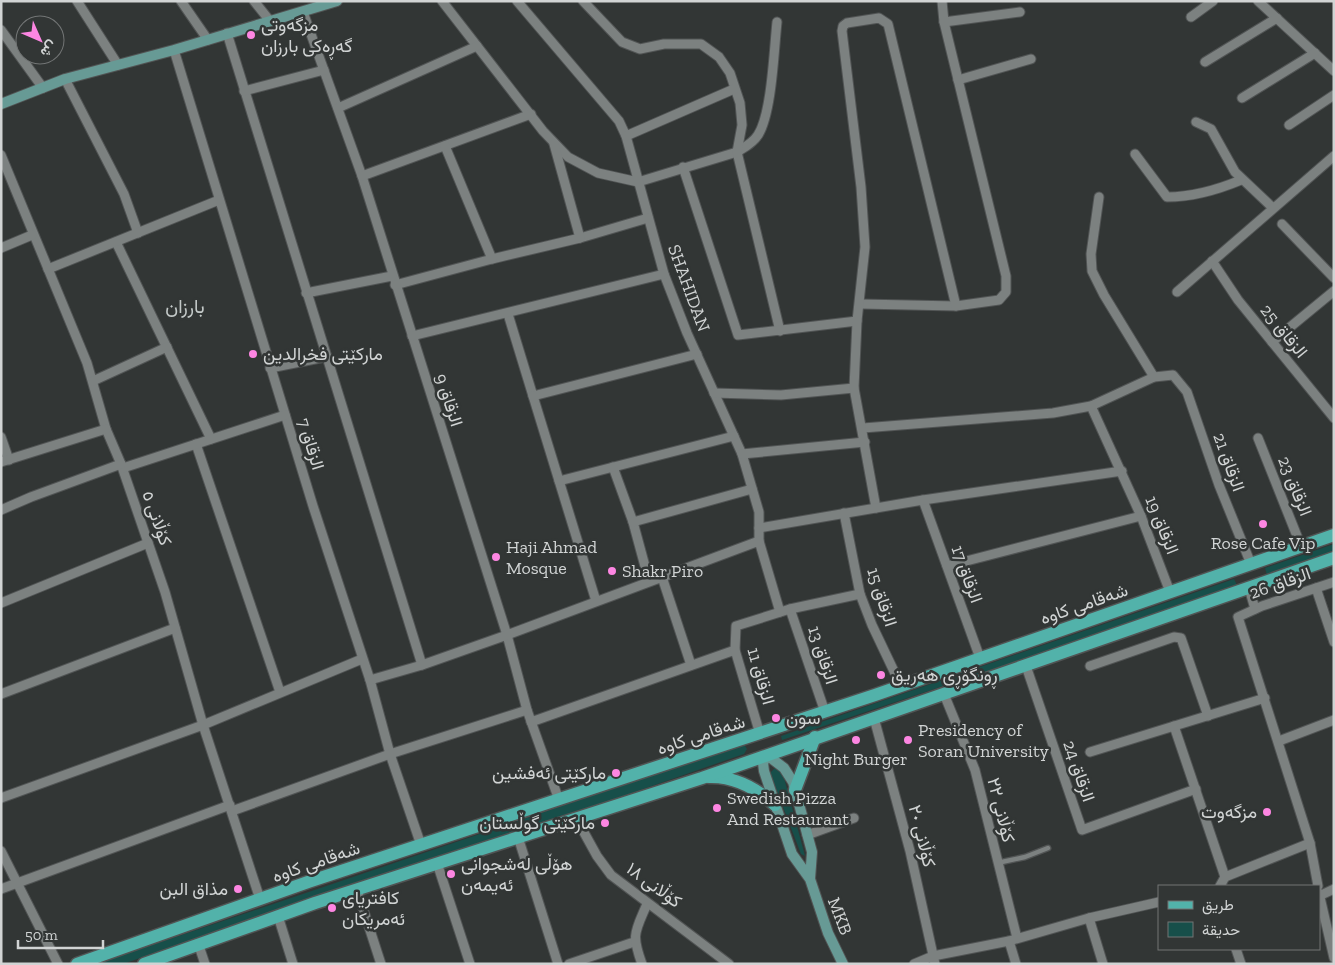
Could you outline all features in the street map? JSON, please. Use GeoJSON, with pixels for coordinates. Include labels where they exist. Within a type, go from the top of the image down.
{"type":"FeatureCollection","features":[{"type":"Feature","properties":{"kind":"main road"},"geometry":{"type":"LineString","coordinates":[[1,104],[65,79],[174,50],[332,2]]}},
{"type":"Feature","properties":{"kind":"main road","name":"شەقامی کاوە"},"geometry":{"type":"LineString","coordinates":[[77,964],[260,899],[902,686],[1334,535]]}},
{"type":"Feature","properties":{"kind":"main road"},"geometry":{"type":"LineString","coordinates":[[144,964],[199,946],[278,916],[437,863],[702,778],[1334,558]]}},
{"type":"Feature","properties":{"kind":"main road"},"geometry":{"type":"LineString","coordinates":[[1246,565],[1249,588]]}},
{"type":"Feature","properties":{"kind":"main road"},"geometry":{"type":"LineString","coordinates":[[760,734],[768,754],[784,768],[795,790],[812,861],[810,880]]}},
{"type":"Feature","properties":{"kind":"main road"},"geometry":{"type":"LineString","coordinates":[[795,790],[816,737]]}},
{"type":"Feature","properties":{"kind":"main road"},"geometry":{"type":"LineString","coordinates":[[768,754],[763,762],[764,771],[775,805],[792,854],[810,880]]}},
{"type":"Feature","properties":{"kind":"main road"},"geometry":{"type":"LineString","coordinates":[[702,778],[725,778],[744,783],[760,792],[775,805]]}},
{"type":"Feature","properties":{"kind":"main road","name":"MKB"},"geometry":{"type":"LineString","coordinates":[[810,880],[828,933],[843,964]]}},
{"type":"Feature","properties":{"kind":"street"},"geometry":{"type":"LineString","coordinates":[[76,1],[118,65]]}},
{"type":"Feature","properties":{"kind":"street"},"geometry":{"type":"LineString","coordinates":[[181,1],[208,40]]}},
{"type":"Feature","properties":{"kind":"street"},"geometry":{"type":"LineString","coordinates":[[254,1],[270,21]]}},
{"type":"Feature","properties":{"kind":"street"},"geometry":{"type":"LineString","coordinates":[[442,1],[531,114],[568,157],[598,173],[638,182],[737,152],[750,144],[759,134],[767,108],[777,22]]}},
{"type":"Feature","properties":{"kind":"street","name":"SHAHIDAN"},"geometry":{"type":"LineString","coordinates":[[517,1],[619,121],[626,136],[664,274],[697,354],[742,454],[759,512],[759,541],[780,612]]}},
{"type":"Feature","properties":{"kind":"street"},"geometry":{"type":"LineString","coordinates":[[583,1],[622,42],[640,49],[664,44],[701,44],[718,57],[730,73],[740,103],[742,125],[737,152],[780,330]]}},
{"type":"Feature","properties":{"kind":"street"},"geometry":{"type":"LineString","coordinates":[[861,304],[956,306],[999,300],[1006,292],[1006,276],[944,22],[942,1]]}},
{"type":"Feature","properties":{"kind":"street"},"geometry":{"type":"LineString","coordinates":[[1192,17],[1213,1]]}},
{"type":"Feature","properties":{"kind":"street"},"geometry":{"type":"LineString","coordinates":[[1258,1],[1334,71]]}},
{"type":"Feature","properties":{"kind":"street","name":"الزقاق 9"},"geometry":{"type":"LineString","coordinates":[[303,12],[362,176],[395,286],[507,635],[527,710],[560,800]]}},
{"type":"Feature","properties":{"kind":"street"},"geometry":{"type":"LineString","coordinates":[[944,22],[1020,12]]}},
{"type":"Feature","properties":{"kind":"street"},"geometry":{"type":"LineString","coordinates":[[876,508],[863,428],[854,388],[857,322],[861,304],[865,248],[861,186],[842,31],[843,26],[847,23],[878,18],[888,24],[956,306]]}},
{"type":"Feature","properties":{"kind":"street"},"geometry":{"type":"LineString","coordinates":[[1205,62],[1277,18]]}},
{"type":"Feature","properties":{"kind":"street"},"geometry":{"type":"LineString","coordinates":[[1,30],[42,88]]}},
{"type":"Feature","properties":{"kind":"street"},"geometry":{"type":"LineString","coordinates":[[227,33],[325,357],[422,665]]}},
{"type":"Feature","properties":{"kind":"street"},"geometry":{"type":"LineString","coordinates":[[338,108],[477,46]]}},
{"type":"Feature","properties":{"kind":"street","name":"الزقاق 7"},"geometry":{"type":"LineString","coordinates":[[174,50],[270,368],[370,680],[390,754],[421,845]]}},
{"type":"Feature","properties":{"kind":"street"},"geometry":{"type":"LineString","coordinates":[[1242,98],[1314,52]]}},
{"type":"Feature","properties":{"kind":"street"},"geometry":{"type":"LineString","coordinates":[[958,80],[1031,59]]}},
{"type":"Feature","properties":{"kind":"street"},"geometry":{"type":"LineString","coordinates":[[244,91],[324,70]]}},
{"type":"Feature","properties":{"kind":"street"},"geometry":{"type":"LineString","coordinates":[[65,79],[124,194],[138,233]]}},
{"type":"Feature","properties":{"kind":"street"},"geometry":{"type":"LineString","coordinates":[[626,136],[734,89]]}},
{"type":"Feature","properties":{"kind":"street"},"geometry":{"type":"LineString","coordinates":[[1289,125],[1334,95]]}},
{"type":"Feature","properties":{"kind":"street"},"geometry":{"type":"LineString","coordinates":[[362,176],[531,114]]}},
{"type":"Feature","properties":{"kind":"street"},"geometry":{"type":"LineString","coordinates":[[1196,122],[1211,129],[1241,180],[1273,208]]}},
{"type":"Feature","properties":{"kind":"street"},"geometry":{"type":"LineString","coordinates":[[553,141],[580,238]]}},
{"type":"Feature","properties":{"kind":"street"},"geometry":{"type":"LineString","coordinates":[[445,146],[492,259]]}},
{"type":"Feature","properties":{"kind":"street"},"geometry":{"type":"LineString","coordinates":[[1135,154],[1167,197],[1182,197],[1213,191],[1241,180]]}},
{"type":"Feature","properties":{"kind":"street","name":"کۆڵانی ٥"},"geometry":{"type":"LineString","coordinates":[[1,156],[93,381],[106,429],[122,466],[148,543],[203,725],[260,899]]}},
{"type":"Feature","properties":{"kind":"street"},"geometry":{"type":"LineString","coordinates":[[1177,292],[1334,156]]}},
{"type":"Feature","properties":{"kind":"street"},"geometry":{"type":"LineString","coordinates":[[683,167],[738,335],[857,322]]}},
{"type":"Feature","properties":{"kind":"street"},"geometry":{"type":"LineString","coordinates":[[863,428],[1053,413],[1091,406],[1154,376],[1104,295],[1092,271],[1091,254],[1099,197]]}},
{"type":"Feature","properties":{"kind":"street"},"geometry":{"type":"LineString","coordinates":[[48,269],[219,200]]}},
{"type":"Feature","properties":{"kind":"street"},"geometry":{"type":"LineString","coordinates":[[395,286],[492,259],[580,238],[648,218]]}},
{"type":"Feature","properties":{"kind":"street"},"geometry":{"type":"LineString","coordinates":[[1282,224],[1334,278]]}},
{"type":"Feature","properties":{"kind":"street"},"geometry":{"type":"LineString","coordinates":[[1,248],[32,235]]}},
{"type":"Feature","properties":{"kind":"street"},"geometry":{"type":"LineString","coordinates":[[116,242],[211,439]]}},
{"type":"Feature","properties":{"kind":"street","name":"الزقاق 25"},"geometry":{"type":"LineString","coordinates":[[1212,261],[1238,300],[1334,418]]}},
{"type":"Feature","properties":{"kind":"street"},"geometry":{"type":"LineString","coordinates":[[412,336],[508,314],[664,274]]}},
{"type":"Feature","properties":{"kind":"street"},"geometry":{"type":"LineString","coordinates":[[306,294],[392,276]]}},
{"type":"Feature","properties":{"kind":"street"},"geometry":{"type":"LineString","coordinates":[[1272,342],[1334,291]]}},
{"type":"Feature","properties":{"kind":"street"},"geometry":{"type":"LineString","coordinates":[[508,314],[596,601]]}},
{"type":"Feature","properties":{"kind":"street"},"geometry":{"type":"LineString","coordinates":[[93,381],[167,347]]}},
{"type":"Feature","properties":{"kind":"street"},"geometry":{"type":"LineString","coordinates":[[533,396],[697,354]]}},
{"type":"Feature","properties":{"kind":"street"},"geometry":{"type":"LineString","coordinates":[[270,368],[325,357]]}},
{"type":"Feature","properties":{"kind":"street","name":"الزقاق 21"},"geometry":{"type":"LineString","coordinates":[[1154,376],[1173,375],[1187,392],[1246,565]]}},
{"type":"Feature","properties":{"kind":"street"},"geometry":{"type":"LineString","coordinates":[[714,393],[781,395],[854,388]]}},
{"type":"Feature","properties":{"kind":"street","name":"الزقاق 19"},"geometry":{"type":"LineString","coordinates":[[1091,406],[1122,471],[1170,592]]}},
{"type":"Feature","properties":{"kind":"street"},"geometry":{"type":"LineString","coordinates":[[1,510],[31,496],[285,415]]}},
{"type":"Feature","properties":{"kind":"street"},"geometry":{"type":"LineString","coordinates":[[1,437],[5,461],[106,429]]}},
{"type":"Feature","properties":{"kind":"street"},"geometry":{"type":"LineString","coordinates":[[559,481],[734,436]]}},
{"type":"Feature","properties":{"kind":"street","name":"الزقاق 23"},"geometry":{"type":"LineString","coordinates":[[1258,438],[1301,546]]}},
{"type":"Feature","properties":{"kind":"street"},"geometry":{"type":"LineString","coordinates":[[742,454],[865,442]]}},
{"type":"Feature","properties":{"kind":"street"},"geometry":{"type":"LineString","coordinates":[[196,444],[280,692]]}},
{"type":"Feature","properties":{"kind":"street"},"geometry":{"type":"LineString","coordinates":[[613,467],[633,522],[649,581]]}},
{"type":"Feature","properties":{"kind":"street"},"geometry":{"type":"LineString","coordinates":[[759,528],[923,500],[1122,471]]}},
{"type":"Feature","properties":{"kind":"street"},"geometry":{"type":"LineString","coordinates":[[633,522],[752,489]]}},
{"type":"Feature","properties":{"kind":"street","name":"الزقاق 17"},"geometry":{"type":"LineString","coordinates":[[923,500],[980,658]]}},
{"type":"Feature","properties":{"kind":"street","name":"الزقاق 15"},"geometry":{"type":"LineString","coordinates":[[844,513],[860,594],[872,625],[902,686]]}},
{"type":"Feature","properties":{"kind":"street"},"geometry":{"type":"LineString","coordinates":[[947,566],[1141,516]]}},
{"type":"Feature","properties":{"kind":"street"},"geometry":{"type":"LineString","coordinates":[[370,680],[422,665],[507,635],[759,541]]}},
{"type":"Feature","properties":{"kind":"street"},"geometry":{"type":"LineString","coordinates":[[1,603],[148,543]]}},
{"type":"Feature","properties":{"kind":"street"},"geometry":{"type":"LineString","coordinates":[[662,576],[690,665]]}},
{"type":"Feature","properties":{"kind":"street","name":"الزقاق 26"},"geometry":{"type":"LineString","coordinates":[[1265,698],[1238,617],[1255,608],[1334,582]]}},
{"type":"Feature","properties":{"kind":"street"},"geometry":{"type":"LineString","coordinates":[[1249,588],[1255,608]]}},
{"type":"Feature","properties":{"kind":"street"},"geometry":{"type":"LineString","coordinates":[[1316,588],[1334,642]]}},
{"type":"Feature","properties":{"kind":"street"},"geometry":{"type":"LineString","coordinates":[[780,612],[860,594]]}},
{"type":"Feature","properties":{"kind":"street","name":"الزقاق 13"},"geometry":{"type":"LineString","coordinates":[[790,609],[824,712]]}},
{"type":"Feature","properties":{"kind":"street","name":"الزقاق 11"},"geometry":{"type":"LineString","coordinates":[[760,734],[735,650],[736,626],[780,612]]}},
{"type":"Feature","properties":{"kind":"street"},"geometry":{"type":"LineString","coordinates":[[1,694],[175,628]]}},
{"type":"Feature","properties":{"kind":"street"},"geometry":{"type":"LineString","coordinates":[[1090,666],[1174,637],[1181,638],[1208,716]]}},
{"type":"Feature","properties":{"kind":"street"},"geometry":{"type":"LineString","coordinates":[[531,722],[735,650]]}},
{"type":"Feature","properties":{"kind":"street"},"geometry":{"type":"LineString","coordinates":[[1,798],[203,725],[362,659]]}},
{"type":"Feature","properties":{"kind":"street","name":"الزقاق 24"},"geometry":{"type":"LineString","coordinates":[[1026,666],[1082,830],[1196,789]]}},
{"type":"Feature","properties":{"kind":"street","name":"کۆڵانی ٢٢"},"geometry":{"type":"LineString","coordinates":[[944,694],[975,770],[997,863],[1013,939],[1016,964]]}},
{"type":"Feature","properties":{"kind":"street"},"geometry":{"type":"LineString","coordinates":[[1090,752],[1265,698],[1310,843],[1318,885]]}},
{"type":"Feature","properties":{"kind":"street"},"geometry":{"type":"LineString","coordinates":[[1,889],[231,808],[527,710]]}},
{"type":"Feature","properties":{"kind":"street","name":"کۆڵانی ٢٠"},"geometry":{"type":"LineString","coordinates":[[874,718],[910,851],[934,960]]}},
{"type":"Feature","properties":{"kind":"street"},"geometry":{"type":"LineString","coordinates":[[1279,740],[1334,720]]}},
{"type":"Feature","properties":{"kind":"street"},"geometry":{"type":"LineString","coordinates":[[1174,726],[1226,877]]}},
{"type":"Feature","properties":{"kind":"street","name":"کۆڵانی ١٨"},"geometry":{"type":"LineString","coordinates":[[576,818],[597,856],[611,875],[647,904],[676,922],[729,964]]}},
{"type":"Feature","properties":{"kind":"street"},"geometry":{"type":"LineString","coordinates":[[807,835],[854,818]]}},
{"type":"Feature","properties":{"kind":"street"},"geometry":{"type":"LineString","coordinates":[[518,837],[558,964]]}},
{"type":"Feature","properties":{"kind":"street"},"geometry":{"type":"LineString","coordinates":[[1221,885],[1226,877],[1310,843]]}},
{"type":"Feature","properties":{"kind":"street"},"geometry":{"type":"LineString","coordinates":[[1,851],[58,964]]}},
{"type":"Feature","properties":{"kind":"street"},"geometry":{"type":"LineString","coordinates":[[437,863],[470,964]]}},
{"type":"Feature","properties":{"kind":"street"},"geometry":{"type":"LineString","coordinates":[[1320,895],[1334,889]]}},
{"type":"Feature","properties":{"kind":"street"},"geometry":{"type":"LineString","coordinates":[[357,890],[381,964]]}},
{"type":"Feature","properties":{"kind":"street"},"geometry":{"type":"LineString","coordinates":[[1320,899],[1334,958]]}},
{"type":"Feature","properties":{"kind":"street"},"geometry":{"type":"LineString","coordinates":[[914,964],[1089,918],[1158,902]]}},
{"type":"Feature","properties":{"kind":"street"},"geometry":{"type":"LineString","coordinates":[[642,964],[634,942],[636,928],[647,904]]}},
{"type":"Feature","properties":{"kind":"street"},"geometry":{"type":"LineString","coordinates":[[278,916],[293,964]]}},
{"type":"Feature","properties":{"kind":"street"},"geometry":{"type":"LineString","coordinates":[[1089,918],[1103,964]]}},
{"type":"Feature","properties":{"kind":"street"},"geometry":{"type":"LineString","coordinates":[[569,964],[634,942]]}},
{"type":"Feature","properties":{"kind":"street"},"geometry":{"type":"LineString","coordinates":[[199,946],[205,964]]}},
{"type":"Feature","properties":{"kind":"street"},"geometry":{"type":"LineString","coordinates":[[1236,950],[1241,964]]}},
{"type":"Feature","properties":{"kind":"lane"},"geometry":{"type":"LineString","coordinates":[[997,863],[1026,857],[1048,848]]}},
{"type":"Feature","properties":{"kind":"green space"},"geometry":{"type":"Polygon","coordinates":[[[1334,544],[1334,551],[1267,575],[1265,568],[1334,544]]]}},
{"type":"Feature","properties":{"kind":"green space"},"geometry":{"type":"Polygon","coordinates":[[[1234,579],[1237,585],[1072,643],[782,740],[781,736],[1234,579]]]}},
{"type":"Feature","properties":{"kind":"green space"},"geometry":{"type":"Polygon","coordinates":[[[739,746],[745,746],[747,749],[744,754],[563,817],[321,895],[123,964],[96,964],[739,746]]]}},
{"type":"Feature","properties":{"kind":"green space"},"geometry":{"type":"Polygon","coordinates":[[[775,768],[783,774],[805,856],[801,854],[770,773],[775,768]]]}},
{"type":"Feature","properties":{"kind":"place","name":"مزگەوتی گەڕەکی بارزان"},"geometry":{"type":"Point","coordinates":[251,35]}},
{"type":"Feature","properties":{"kind":"place","name":"مارکێتی فخرالدین"},"geometry":{"type":"Point","coordinates":[253,354]}},
{"type":"Feature","properties":{"kind":"place","name":"Rose Cafe Vip"},"geometry":{"type":"Point","coordinates":[1263,524]}},
{"type":"Feature","properties":{"kind":"place","name":"Haji Ahmad Mosque"},"geometry":{"type":"Point","coordinates":[496,557]}},
{"type":"Feature","properties":{"kind":"place","name":"Shakr Piro"},"geometry":{"type":"Point","coordinates":[612,571]}},
{"type":"Feature","properties":{"kind":"place","name":"ڕونگۆڕی هەریق"},"geometry":{"type":"Point","coordinates":[881,675]}},
{"type":"Feature","properties":{"kind":"place","name":"سون"},"geometry":{"type":"Point","coordinates":[776,718]}},
{"type":"Feature","properties":{"kind":"place","name":"Night Burger"},"geometry":{"type":"Point","coordinates":[856,740]}},
{"type":"Feature","properties":{"kind":"place","name":"Presidency of Soran University"},"geometry":{"type":"Point","coordinates":[908,740]}},
{"type":"Feature","properties":{"kind":"place","name":"مارکێتی ئەفشین"},"geometry":{"type":"Point","coordinates":[616,773]}},
{"type":"Feature","properties":{"kind":"place","name":"Swedish Pizza And Restaurant"},"geometry":{"type":"Point","coordinates":[717,808]}},
{"type":"Feature","properties":{"kind":"place","name":"مزگەوت"},"geometry":{"type":"Point","coordinates":[1267,812]}},
{"type":"Feature","properties":{"kind":"place","name":"مارکێتی گوڵستان"},"geometry":{"type":"Point","coordinates":[605,823]}},
{"type":"Feature","properties":{"kind":"place","name":"هۆڵی لەشجوانی ئەیمەن"},"geometry":{"type":"Point","coordinates":[451,874]}},
{"type":"Feature","properties":{"kind":"place","name":"مذاق البن"},"geometry":{"type":"Point","coordinates":[238,889]}},
{"type":"Feature","properties":{"kind":"place","name":"کافتریای ئەمریکان"},"geometry":{"type":"Point","coordinates":[332,908]}},
{"type":"Feature","properties":{"kind":"district","name":"بارزان"},"geometry":{"type":"Point","coordinates":[185,306]}}]}
